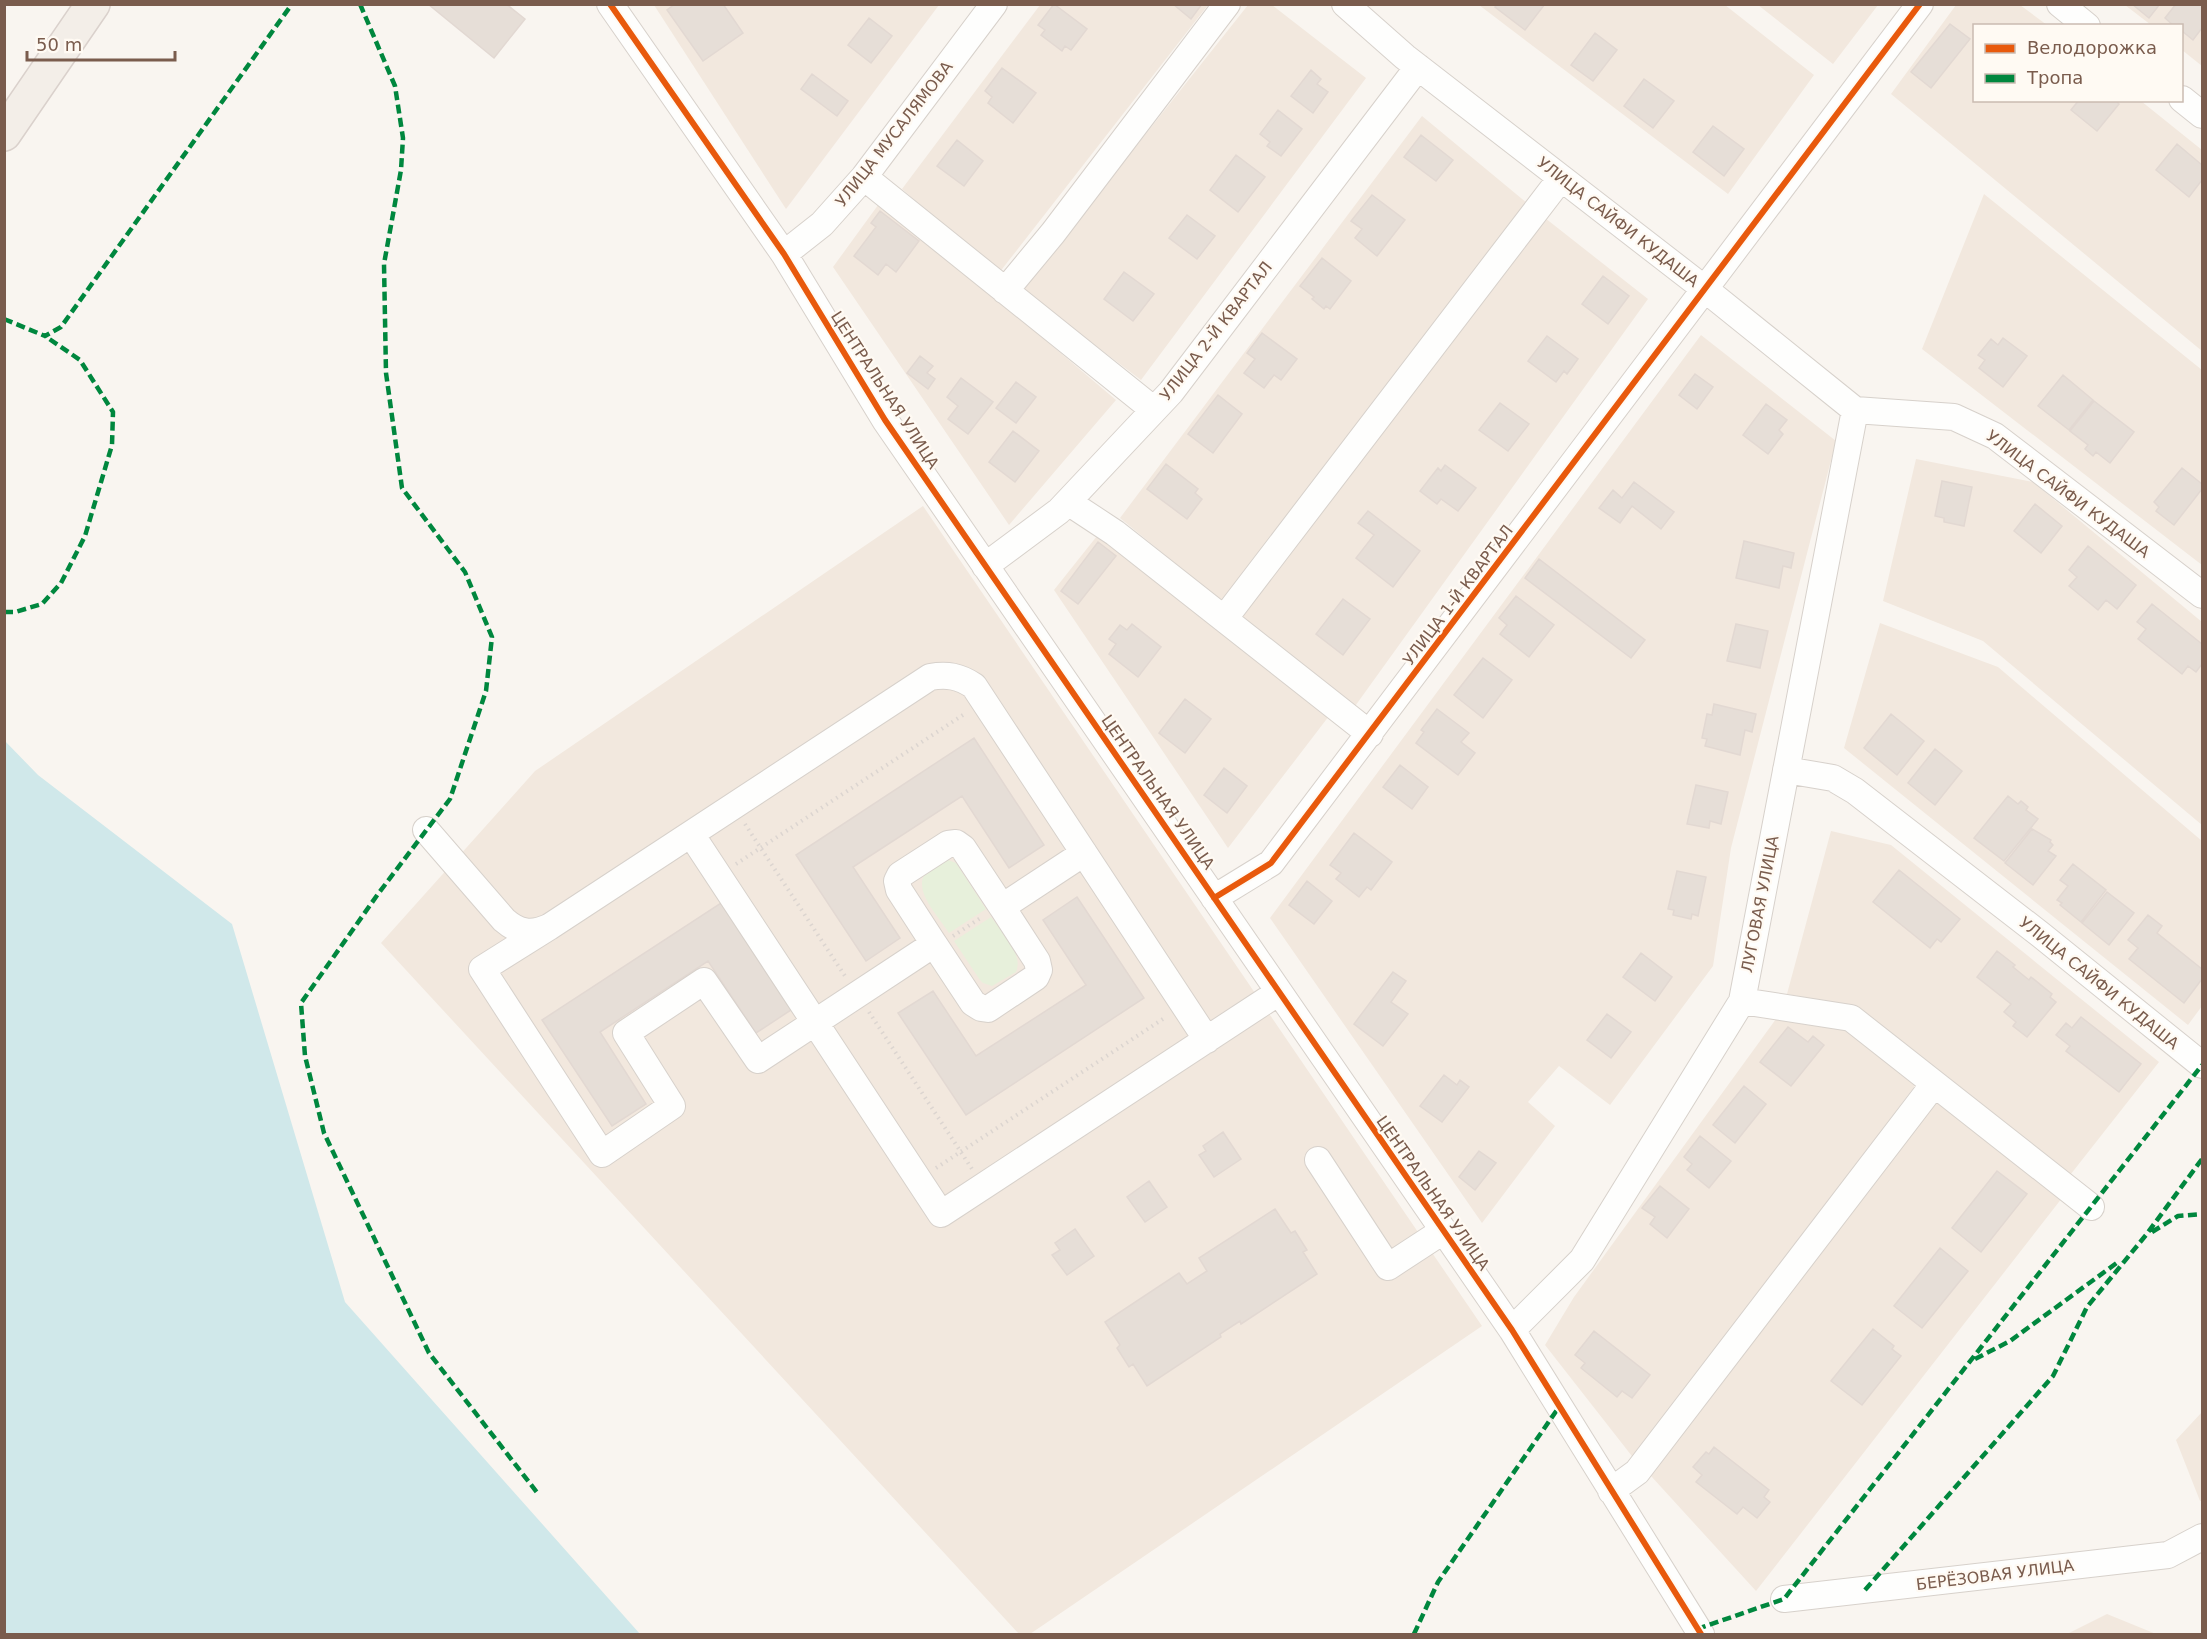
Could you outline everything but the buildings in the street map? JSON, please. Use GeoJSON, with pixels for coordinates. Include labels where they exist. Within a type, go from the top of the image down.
{"type":"FeatureCollection","features":[{"type":"Feature","properties":{"kind":"main road"},"geometry":{"type":"LineString","coordinates":[[4,134],[93,4]]}},
{"type":"Feature","properties":{"kind":"street","name":"ЦЕНТРАЛЬНАЯ УЛИЦА"},"geometry":{"type":"LineString","coordinates":[[610,4],[783,254],[885,420],[1512,1330],[1611,1491],[1657,1560],[1699,1632]]}},
{"type":"Feature","properties":{"kind":"street","name":"УЛИЦА МУСАЛЯМОВА"},"geometry":{"type":"LineString","coordinates":[[783,254],[822,224],[864,177],[994,4]]}},
{"type":"Feature","properties":{"kind":"street"},"geometry":{"type":"LineString","coordinates":[[1005,291],[1053,233],[1227,4]]}},
{"type":"Feature","properties":{"kind":"street","name":"УЛИЦА САЙФИ КУДАША"},"geometry":{"type":"LineString","coordinates":[[1346,4],[1418,68],[1706,290],[1855,410],[1954,417],[1995,436],[2202,595]]}},
{"type":"Feature","properties":{"kind":"street","name":"УЛИЦА 1-Й КВАРТАЛ"},"geometry":{"type":"LineString","coordinates":[[1214,898],[1271,863],[1920,4]]}},
{"type":"Feature","properties":{"kind":"street"},"geometry":{"type":"LineString","coordinates":[[2060,4],[2085,24]]}},
{"type":"Feature","properties":{"kind":"street","name":"УЛИЦА 2-Й КВАРТАЛ"},"geometry":{"type":"LineString","coordinates":[[985,566],[1059,511],[1171,392],[1418,68]]}},
{"type":"Feature","properties":{"kind":"street"},"geometry":{"type":"LineString","coordinates":[[2183,101],[2202,115]]}},
{"type":"Feature","properties":{"kind":"street"},"geometry":{"type":"LineString","coordinates":[[864,177],[1154,410]]}},
{"type":"Feature","properties":{"kind":"street"},"geometry":{"type":"LineString","coordinates":[[1224,619],[1561,178]]}},
{"type":"Feature","properties":{"kind":"street","name":"ЛУГОВАЯ УЛИЦА"},"geometry":{"type":"LineString","coordinates":[[1512,1330],[1582,1260],[1742,1001],[1855,410]]}},
{"type":"Feature","properties":{"kind":"street"},"geometry":{"type":"LineString","coordinates":[[1068,502],[1114,533],[1370,734]]}},
{"type":"Feature","properties":{"kind":"street"},"geometry":{"type":"LineString","coordinates":[[935,946],[758,1060],[704,981],[626,1033],[672,1106],[602,1154],[482,969],[930,677],[952,675],[974,686],[1207,1040]]}},
{"type":"Feature","properties":{"kind":"street","name":"УЛИЦА САЙФИ КУДАША"},"geometry":{"type":"LineString","coordinates":[[1786,770],[1833,778],[1856,791],[2041,935],[2202,1065]]}},
{"type":"Feature","properties":{"kind":"street"},"geometry":{"type":"LineString","coordinates":[[426,831],[514,928],[525,932],[537,932],[549,927]]}},
{"type":"Feature","properties":{"kind":"street"},"geometry":{"type":"LineString","coordinates":[[691,834],[941,1214],[1279,992]]}},
{"type":"Feature","properties":{"kind":"street"},"geometry":{"type":"LineString","coordinates":[[956,843],[963,848],[1037,961],[1039,970],[1036,977],[988,1009],[981,1008],[973,1003],[935,946],[899,890],[897,881],[900,875],[948,844],[956,843]]}},
{"type":"Feature","properties":{"kind":"street"},"geometry":{"type":"LineString","coordinates":[[1001,906],[1084,853]]}},
{"type":"Feature","properties":{"kind":"street"},"geometry":{"type":"LineString","coordinates":[[1742,1001],[1851,1018],[2091,1207]]}},
{"type":"Feature","properties":{"kind":"street"},"geometry":{"type":"LineString","coordinates":[[1611,1491],[1637,1472],[1934,1084]]}},
{"type":"Feature","properties":{"kind":"street"},"geometry":{"type":"LineString","coordinates":[[1318,1160],[1388,1267],[1443,1231]]}},
{"type":"Feature","properties":{"kind":"street","name":"БЕРЁЗОВАЯ УЛИЦА"},"geometry":{"type":"LineString","coordinates":[[1784,1599],[2168,1555],[2202,1537]]}},
{"type":"Feature","properties":{"kind":"path"},"geometry":{"type":"LineString","coordinates":[[718,876],[984,701]]}},
{"type":"Feature","properties":{"kind":"path"},"geometry":{"type":"LineString","coordinates":[[935,946],[1001,906]]}},
{"type":"Feature","properties":{"kind":"path"},"geometry":{"type":"LineString","coordinates":[[918,1179],[1184,1005]]}},
{"type":"Feature","properties":{"kind":"shaded area"},"geometry":{"type":"Polygon","coordinates":[[[654,5],[939,5],[786,209],[654,5]]]}},
{"type":"Feature","properties":{"kind":"shaded area"},"geometry":{"type":"Polygon","coordinates":[[[1040,5],[1208,5],[999,273],[902,189],[1040,5]]]}},
{"type":"Feature","properties":{"kind":"shaded area"},"geometry":{"type":"Polygon","coordinates":[[[1248,5],[1272,5],[1366,78],[1141,380],[1022,290],[1248,5]]]}},
{"type":"Feature","properties":{"kind":"shaded area"},"geometry":{"type":"Polygon","coordinates":[[[1479,5],[1725,5],[1814,75],[1728,194],[1479,5]]]}},
{"type":"Feature","properties":{"kind":"shaded area"},"geometry":{"type":"Polygon","coordinates":[[[1758,5],[1878,5],[1833,64],[1758,5]]]}},
{"type":"Feature","properties":{"kind":"shaded area"},"geometry":{"type":"Polygon","coordinates":[[[1956,5],[2020,5],[2046,24],[1973,24],[1973,102],[2142,102],[2202,150],[2202,351],[1891,94],[1956,5]]]}},
{"type":"Feature","properties":{"kind":"shaded area"},"geometry":{"type":"Polygon","coordinates":[[[2125,5],[2202,5],[2202,66],[2183,51],[2183,24],[2150,24],[2125,5]]]}},
{"type":"Feature","properties":{"kind":"shaded area"},"geometry":{"type":"Polygon","coordinates":[[[1422,116],[1527,203],[1221,601],[1120,518],[1422,116]]]}},
{"type":"Feature","properties":{"kind":"shaded area"},"geometry":{"type":"Polygon","coordinates":[[[1984,194],[2202,370],[2202,565],[1922,349],[1984,194]]]}},
{"type":"Feature","properties":{"kind":"shaded area"},"geometry":{"type":"Polygon","coordinates":[[[881,201],[1116,400],[1009,525],[833,267],[881,201]]]}},
{"type":"Feature","properties":{"kind":"shaded area"},"geometry":{"type":"Polygon","coordinates":[[[1545,218],[1648,299],[1353,709],[1240,616],[1545,218]]]}},
{"type":"Feature","properties":{"kind":"shaded area"},"geometry":{"type":"Polygon","coordinates":[[[1701,335],[1836,441],[1731,848],[1713,966],[1610,1105],[1559,1066],[1528,1102],[1555,1126],[1482,1223],[1270,918],[1701,335]]]}},
{"type":"Feature","properties":{"kind":"shaded area"},"geometry":{"type":"Polygon","coordinates":[[[1916,459],[2033,482],[2202,622],[2202,825],[1983,641],[1883,601],[1916,459]]]}},
{"type":"Feature","properties":{"kind":"shaded area"},"geometry":{"type":"Polygon","coordinates":[[[923,506],[1482,1326],[1030,1634],[1019,1634],[381,943],[535,771],[923,506]]]}},
{"type":"Feature","properties":{"kind":"shaded area"},"geometry":{"type":"Polygon","coordinates":[[[1097,536],[1329,716],[1228,848],[1054,590],[1097,536]]]}},
{"type":"Feature","properties":{"kind":"shaded area"},"geometry":{"type":"Polygon","coordinates":[[[1880,623],[1998,667],[2202,841],[2202,1006],[2188,1025],[1844,748],[1880,623]]]}},
{"type":"Feature","properties":{"kind":"shaded area"},"geometry":{"type":"Polygon","coordinates":[[[1831,831],[1891,845],[2159,1062],[2067,1179],[1851,1006],[1787,994],[1831,831]]]}},
{"type":"Feature","properties":{"kind":"shaded area"},"geometry":{"type":"Polygon","coordinates":[[[1776,1019],[1850,1026],[1917,1083],[1635,1460],[1545,1345],[1574,1297],[1776,1019]]]}},
{"type":"Feature","properties":{"kind":"shaded area"},"geometry":{"type":"Polygon","coordinates":[[[1936,1098],[2062,1198],[1756,1591],[1651,1476],[1936,1098]]]}},
{"type":"Feature","properties":{"kind":"shaded area"},"geometry":{"type":"Polygon","coordinates":[[[2202,1412],[2202,1501],[2200,1501],[2176,1440],[2202,1412]]]}},
{"type":"Feature","properties":{"kind":"shaded area"},"geometry":{"type":"Polygon","coordinates":[[[2107,1614],[2156,1634],[2067,1634],[2107,1614]]]}},
{"type":"Feature","properties":{"kind":"green space"},"geometry":{"type":"Polygon","coordinates":[[[948,860],[956,863],[986,909],[949,933],[928,902],[922,883],[925,874],[933,867],[948,860]]]}},
{"type":"Feature","properties":{"kind":"green space"},"geometry":{"type":"Polygon","coordinates":[[[991,917],[1014,950],[1018,965],[1016,972],[992,986],[980,980],[954,941],[991,917]]]}},
{"type":"Feature","properties":{"kind":"water"},"geometry":{"type":"Polygon","coordinates":[[[4,740],[38,775],[232,924],[345,1302],[640,1634],[5,1634],[4,740]]]}},
{"type":"Feature","properties":{"kind":"marked path"},"geometry":{"type":"LineString","coordinates":[[4,319],[45,336],[61,327],[292,4]]}},
{"type":"Feature","properties":{"kind":"marked path"},"geometry":{"type":"LineString","coordinates":[[360,4],[395,86],[403,138],[401,170],[384,264],[386,373],[402,488],[465,572],[492,637],[486,691],[450,799],[378,894],[301,1003],[305,1056],[324,1133],[429,1353],[539,1495]]}},
{"type":"Feature","properties":{"kind":"marked path"},"geometry":{"type":"LineString","coordinates":[[4,612],[15,612],[42,604],[61,583],[85,536],[112,445],[113,412],[80,360],[45,336]]}},
{"type":"Feature","properties":{"kind":"marked path"},"geometry":{"type":"LineString","coordinates":[[1697,1629],[1784,1599],[2202,1065]]}},
{"type":"Feature","properties":{"kind":"marked path"},"geometry":{"type":"LineString","coordinates":[[1865,1590],[2053,1376],[2087,1307],[2146,1235],[2202,1159]]}},
{"type":"Feature","properties":{"kind":"marked path"},"geometry":{"type":"LineString","coordinates":[[2152,1232],[2178,1216],[2202,1214]]}},
{"type":"Feature","properties":{"kind":"marked path"},"geometry":{"type":"LineString","coordinates":[[1975,1359],[2010,1341],[2118,1262]]}},
{"type":"Feature","properties":{"kind":"marked path"},"geometry":{"type":"LineString","coordinates":[[1414,1634],[1438,1582],[1559,1407]]}},
{"type":"Feature","properties":{"kind":"cycle path"},"geometry":{"type":"LineString","coordinates":[[610,4],[784,254],[885,420],[1512,1330],[1701,1634]]}},
{"type":"Feature","properties":{"kind":"cycle path"},"geometry":{"type":"LineString","coordinates":[[1214,898],[1271,863],[1920,4]]}}]}
